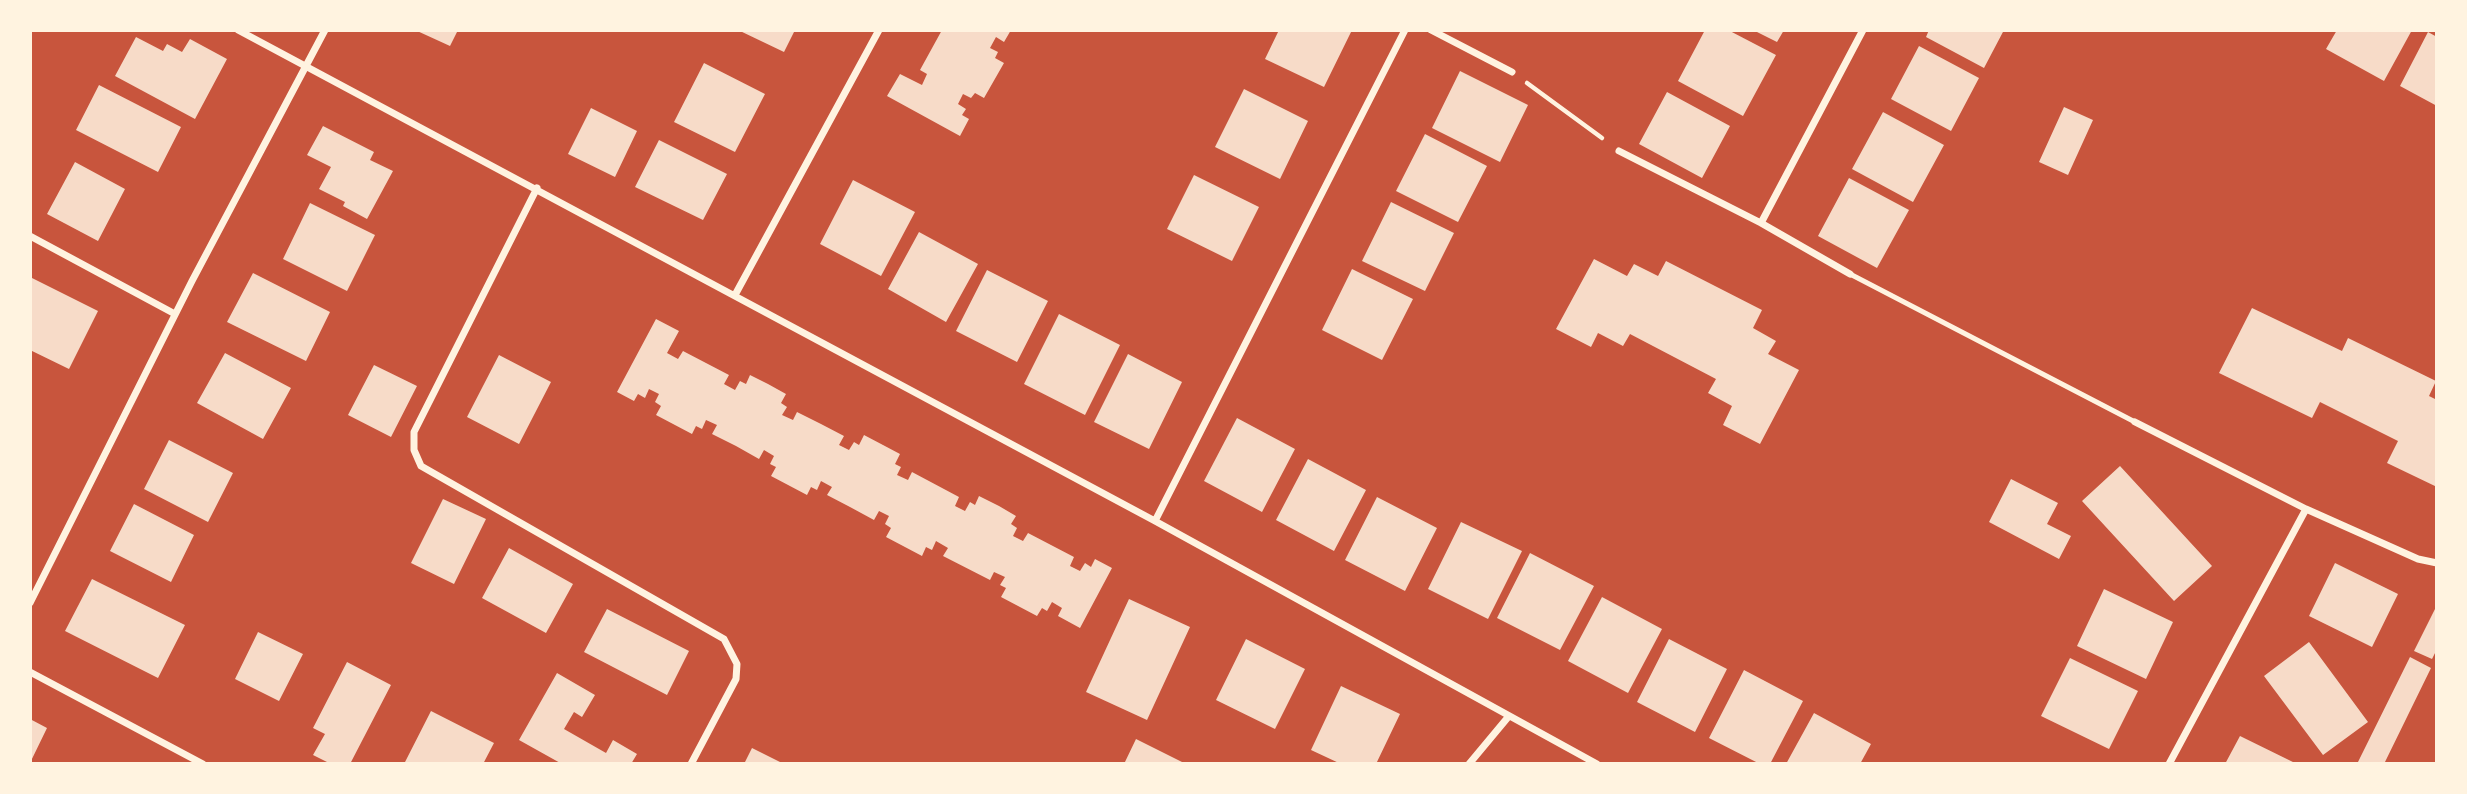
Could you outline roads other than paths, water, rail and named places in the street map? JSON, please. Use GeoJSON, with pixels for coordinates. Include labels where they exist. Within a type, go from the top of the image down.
{"type":"FeatureCollection","features":[{"type":"Feature","properties":{"kind":"street"},"geometry":{"type":"LineString","coordinates":[[238,30],[1155,521],[1597,764]]}},
{"type":"Feature","properties":{"kind":"street"},"geometry":{"type":"LineString","coordinates":[[30,603],[175,314],[325,30]]}},
{"type":"Feature","properties":{"kind":"street"},"geometry":{"type":"LineString","coordinates":[[735,295],[879,30]]}},
{"type":"Feature","properties":{"kind":"street"},"geometry":{"type":"LineString","coordinates":[[1155,521],[1405,30]]}},
{"type":"Feature","properties":{"kind":"street"},"geometry":{"type":"LineString","coordinates":[[1431,30],[1512,72]]}},
{"type":"Feature","properties":{"kind":"street"},"geometry":{"type":"LineString","coordinates":[[1761,223],[1863,30]]}},
{"type":"Feature","properties":{"kind":"street"},"geometry":{"type":"LineString","coordinates":[[1619,151],[1761,223],[1850,274]]}},
{"type":"Feature","properties":{"kind":"street"},"geometry":{"type":"LineString","coordinates":[[537,188],[414,432],[414,450],[421,466],[724,639],[737,664],[736,679],[691,764]]}},
{"type":"Feature","properties":{"kind":"street"},"geometry":{"type":"LineString","coordinates":[[30,236],[175,314]]}},
{"type":"Feature","properties":{"kind":"street"},"geometry":{"type":"LineString","coordinates":[[2135,422],[2306,509],[2418,559],[2437,563]]}},
{"type":"Feature","properties":{"kind":"street"},"geometry":{"type":"LineString","coordinates":[[2169,764],[2306,509]]}},
{"type":"Feature","properties":{"kind":"street"},"geometry":{"type":"LineString","coordinates":[[30,672],[203,764]]}},
{"type":"Feature","properties":{"kind":"street"},"geometry":{"type":"LineString","coordinates":[[1469,764],[1509,716]]}},
{"type":"Feature","properties":{"kind":"lane"},"geometry":{"type":"LineString","coordinates":[[1850,274],[2135,422]]}}]}
